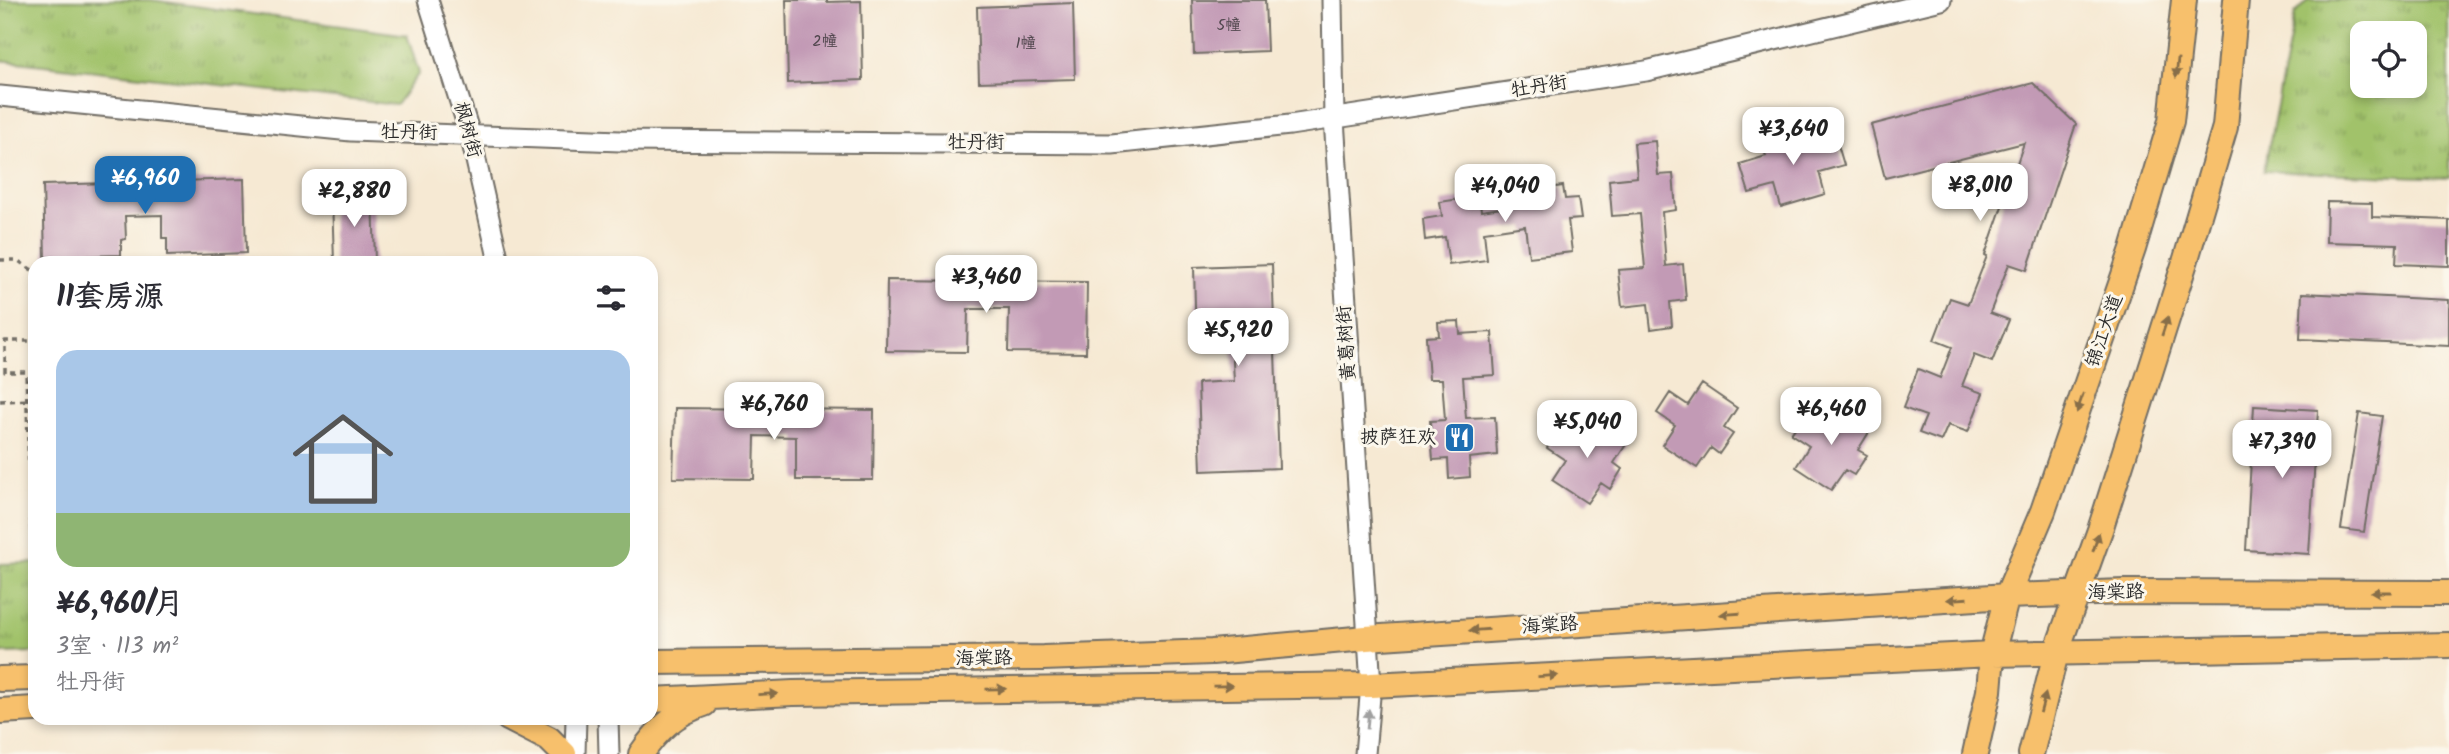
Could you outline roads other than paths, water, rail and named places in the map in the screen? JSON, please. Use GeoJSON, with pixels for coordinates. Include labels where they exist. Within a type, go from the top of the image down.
{"type":"FeatureCollection","features":[{"type":"Feature","properties":{"kind":"main road","name":"锦江大道"},"geometry":{"type":"LineString","coordinates":[[1975,754],[1989,691],[1992,654],[2007,596],[2043,511],[2140,224],[2171,121],[2184,0]]}},
{"type":"Feature","properties":{"kind":"main road"},"geometry":{"type":"LineString","coordinates":[[2031,754],[2056,653],[2186,259],[2225,127],[2236,0]]}},
{"type":"Feature","properties":{"kind":"main road","name":"海棠路"},"geometry":{"type":"LineString","coordinates":[[658,662],[1043,658],[1212,652],[1366,638],[2078,593],[2449,593]]}},
{"type":"Feature","properties":{"kind":"main road","name":"海棠路"},"geometry":{"type":"LineString","coordinates":[[658,700],[976,689],[1371,685],[1992,654],[2449,645]]}},
{"type":"Feature","properties":{"kind":"main road"},"geometry":{"type":"LineString","coordinates":[[0,679],[28,678]]}},
{"type":"Feature","properties":{"kind":"main road"},"geometry":{"type":"LineString","coordinates":[[641,754],[665,723],[682,712],[734,696]]}},
{"type":"Feature","properties":{"kind":"main road"},"geometry":{"type":"LineString","coordinates":[[0,711],[28,709]]}},
{"type":"Feature","properties":{"kind":"main road"},"geometry":{"type":"LineString","coordinates":[[522,725],[549,739],[564,754]]}},
{"type":"Feature","properties":{"kind":"street","name":"枫树街"},"geometry":{"type":"LineString","coordinates":[[428,0],[470,134],[498,256]]}},
{"type":"Feature","properties":{"kind":"street","name":"黄葛树街"},"geometry":{"type":"LineString","coordinates":[[1332,0],[1334,119],[1371,685],[1365,754]]}},
{"type":"Feature","properties":{"kind":"street","name":"牡丹街"},"geometry":{"type":"LineString","coordinates":[[0,96],[351,131],[620,141],[1112,144],[1334,119],[1646,71],[1941,0]]}},
{"type":"Feature","properties":{"kind":"street"},"geometry":{"type":"LineString","coordinates":[[575,754],[576,725]]}},
{"type":"Feature","properties":{"kind":"street"},"geometry":{"type":"LineString","coordinates":[[608,725],[609,754]]}},
{"type":"Feature","properties":{"kind":"place","name":"披萨狂欢"},"geometry":{"type":"Point","coordinates":[1459,438]}}]}
